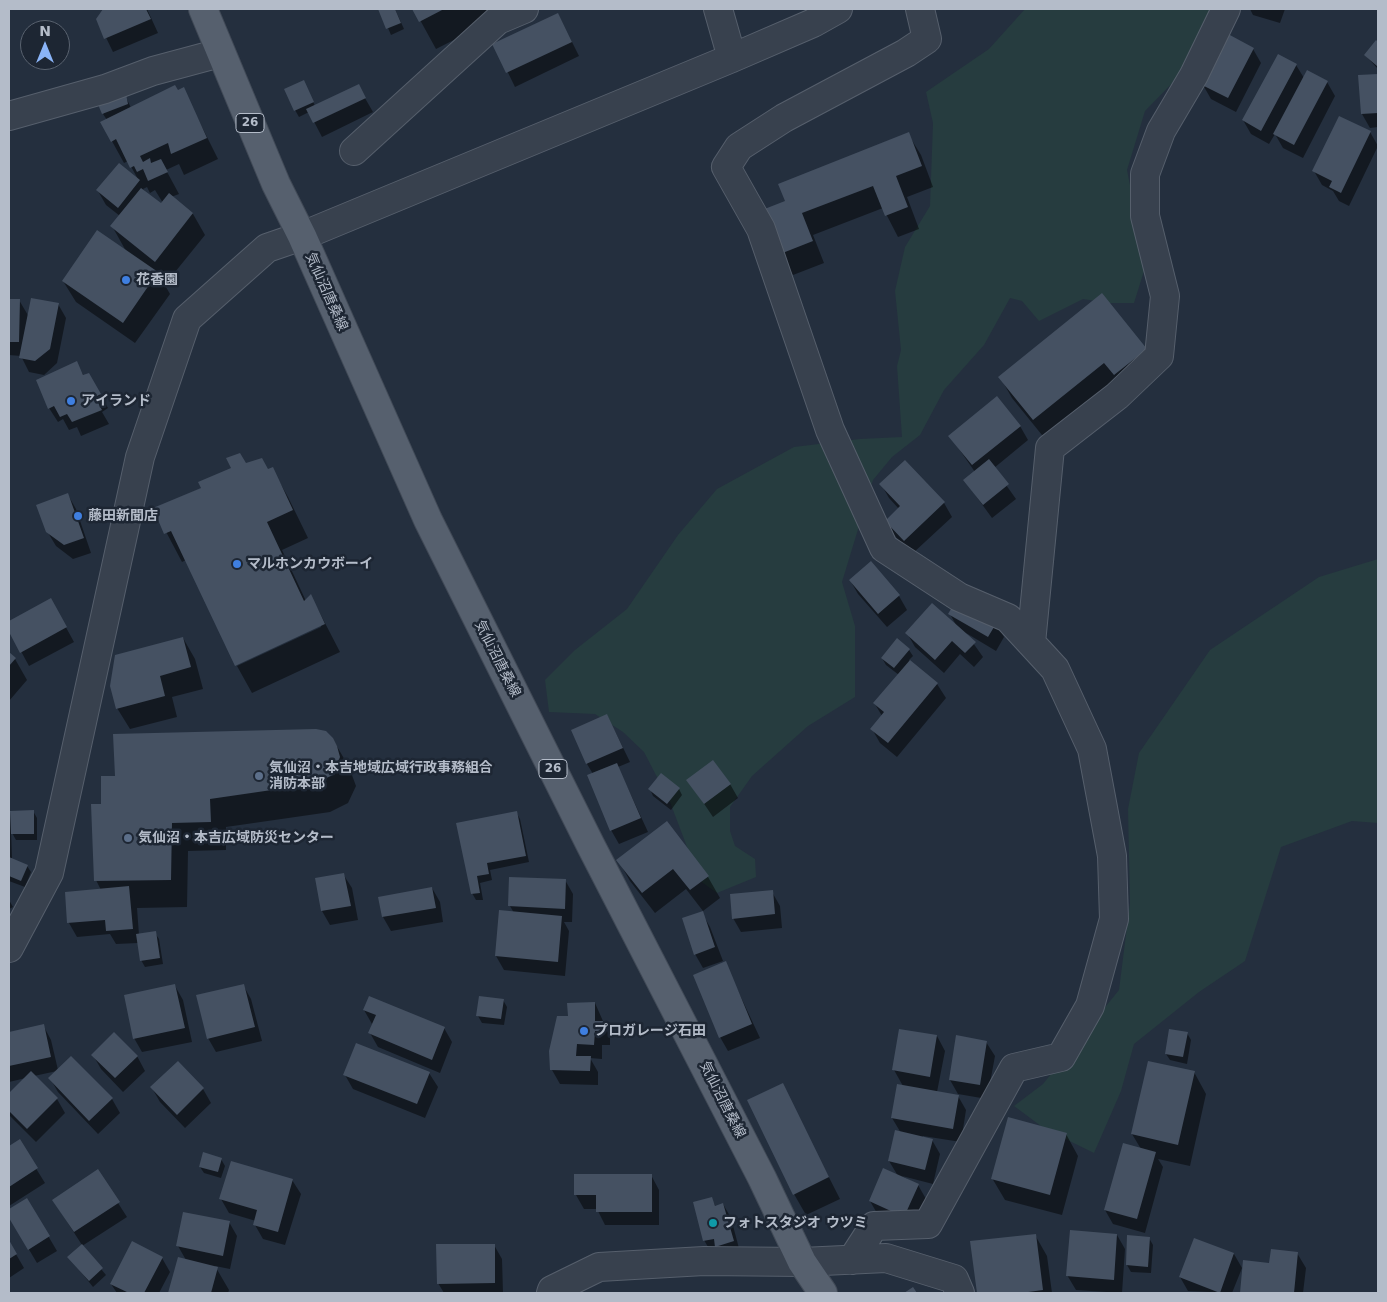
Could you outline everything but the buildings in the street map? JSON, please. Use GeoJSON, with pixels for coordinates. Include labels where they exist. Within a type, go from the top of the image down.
{"type":"FeatureCollection","features":[{"type":"Feature","properties":{"kind":"main road","name":"気仙沼唐桑線"},"geometry":{"type":"LineString","coordinates":[[203,9],[276,184],[302,236],[428,520],[590,844],[762,1178],[802,1262],[823,1293]]}},
{"type":"Feature","properties":{"kind":"street"},"geometry":{"type":"LineString","coordinates":[[354,150],[498,20],[524,9]]}},
{"type":"Feature","properties":{"kind":"street"},"geometry":{"type":"LineString","coordinates":[[718,9],[732,58]]}},
{"type":"Feature","properties":{"kind":"street"},"geometry":{"type":"LineString","coordinates":[[9,948],[49,874],[140,457],[187,319],[267,248],[302,236],[732,58],[838,9]]}},
{"type":"Feature","properties":{"kind":"street"},"geometry":{"type":"LineString","coordinates":[[852,1260],[874,1226],[928,1224],[1014,1068],[1061,1057],[1090,1006],[1114,920],[1112,856],[1092,749],[1055,669],[1008,618],[959,597],[884,548],[830,430],[761,229],[726,168],[739,148],[784,118],[906,53],[927,39],[920,9]]}},
{"type":"Feature","properties":{"kind":"street"},"geometry":{"type":"LineString","coordinates":[[1031,643],[1050,448],[1117,396],[1159,356],[1165,296],[1144,216],[1144,174],[1161,131],[1194,75],[1226,9]]}},
{"type":"Feature","properties":{"kind":"street"},"geometry":{"type":"LineString","coordinates":[[9,116],[105,89],[154,71],[220,53]]}},
{"type":"Feature","properties":{"kind":"street"},"geometry":{"type":"LineString","coordinates":[[551,1293],[552,1290],[599,1267],[704,1261],[802,1262],[886,1258],[954,1279],[960,1293]]}},
{"type":"Feature","properties":{"kind":"green space"},"geometry":{"type":"Polygon","coordinates":[[[1025,9],[1217,9],[1185,70],[1145,111],[1127,170],[1138,226],[1144,271],[1134,303],[1109,303],[1083,299],[1039,321],[1022,301],[1010,298],[984,345],[944,390],[920,435],[892,457],[873,480],[842,582],[855,626],[855,697],[808,726],[752,776],[730,807],[730,831],[735,846],[755,859],[756,877],[717,893],[700,881],[670,802],[644,752],[623,732],[595,714],[549,712],[545,680],[575,650],[627,609],[678,535],[717,489],[794,447],[860,439],[902,437],[897,366],[901,350],[895,291],[905,247],[930,206],[933,123],[926,92],[989,49],[1025,9]]]}},
{"type":"Feature","properties":{"kind":"green space"},"geometry":{"type":"Polygon","coordinates":[[[1378,559],[1378,823],[1352,821],[1281,847],[1245,961],[1199,992],[1134,1044],[1121,1091],[1094,1153],[1045,1129],[1014,1106],[1043,1084],[1119,990],[1130,903],[1128,809],[1139,753],[1210,650],[1319,577],[1378,559]]]}},
{"type":"Feature","properties":{"kind":"place","name":"花香園"},"geometry":{"type":"Point","coordinates":[126,280]}},
{"type":"Feature","properties":{"kind":"place","name":"アイランド"},"geometry":{"type":"Point","coordinates":[71,401]}},
{"type":"Feature","properties":{"kind":"place","name":"藤田新聞店"},"geometry":{"type":"Point","coordinates":[78,516]}},
{"type":"Feature","properties":{"kind":"place","name":"マルホンカウボーイ"},"geometry":{"type":"Point","coordinates":[237,564]}},
{"type":"Feature","properties":{"kind":"place","name":"気仙沼・本吉地域広域行政事務組合 消防本部"},"geometry":{"type":"Point","coordinates":[259,776]}},
{"type":"Feature","properties":{"kind":"place","name":"気仙沼・本吉広域防災センター"},"geometry":{"type":"Point","coordinates":[128,838]}},
{"type":"Feature","properties":{"kind":"place","name":"プロガレージ石田"},"geometry":{"type":"Point","coordinates":[584,1031]}},
{"type":"Feature","properties":{"kind":"place","name":"フォトスタジオ ウツミ"},"geometry":{"type":"Point","coordinates":[713,1223]}}]}
